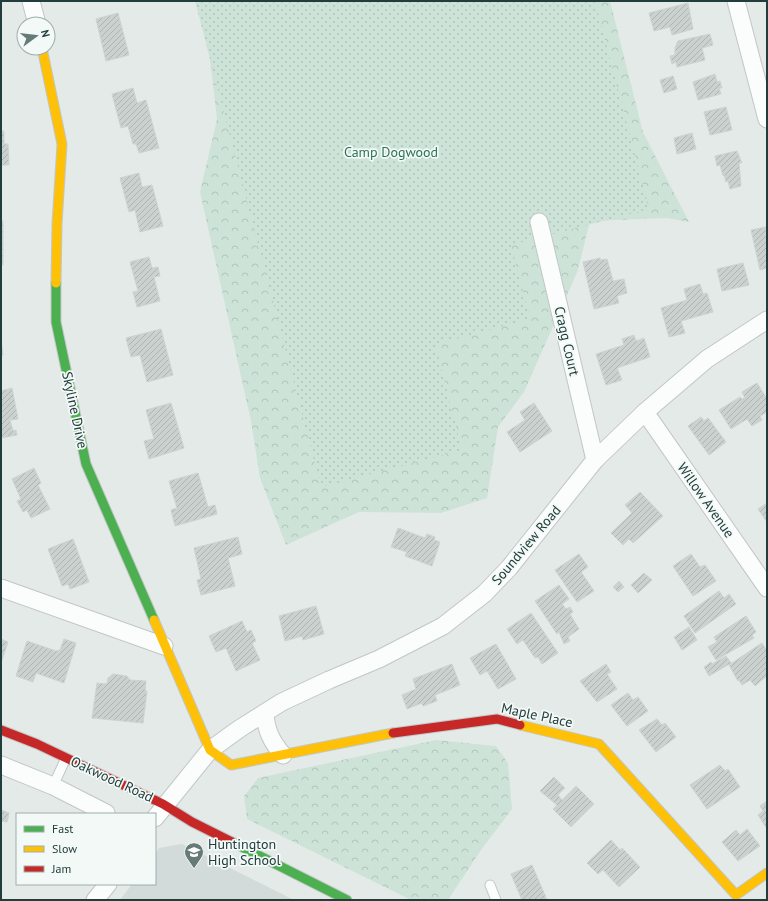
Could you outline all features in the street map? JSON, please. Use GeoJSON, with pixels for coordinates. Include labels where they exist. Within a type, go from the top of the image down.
{"type":"FeatureCollection","features":[{"type":"Feature","properties":{"kind":"street"},"geometry":{"type":"LineString","coordinates":[[31,1],[35,16]]}},
{"type":"Feature","properties":{"kind":"street"},"geometry":{"type":"LineString","coordinates":[[736,1],[767,119]]}},
{"type":"Feature","properties":{"kind":"street","name":"Skyline Drive"},"geometry":{"type":"LineString","coordinates":[[44,56],[62,144],[57,224],[56,322],[86,464],[210,750]]}},
{"type":"Feature","properties":{"kind":"street","name":"Cragg Court"},"geometry":{"type":"LineString","coordinates":[[538,222],[595,460]]}},
{"type":"Feature","properties":{"kind":"street","name":"Soundview Road"},"geometry":{"type":"LineString","coordinates":[[161,809],[210,750],[265,713],[282,702],[379,659],[443,626],[484,594],[509,568],[595,460],[645,412],[707,359],[767,320]]}},
{"type":"Feature","properties":{"kind":"street","name":"Willow Avenue"},"geometry":{"type":"LineString","coordinates":[[645,412],[767,588]]}},
{"type":"Feature","properties":{"kind":"street"},"geometry":{"type":"LineString","coordinates":[[1,588],[164,646]]}},
{"type":"Feature","properties":{"kind":"street"},"geometry":{"type":"LineString","coordinates":[[265,713],[266,727],[272,742],[283,754]]}},
{"type":"Feature","properties":{"kind":"street","name":"Maple Place"},"geometry":{"type":"LineString","coordinates":[[210,750],[231,765],[393,733],[497,719],[599,744],[736,895],[767,873]]}},
{"type":"Feature","properties":{"kind":"street","name":"Oakwood Road"},"geometry":{"type":"LineString","coordinates":[[1,730],[37,744],[66,758],[161,809],[192,822],[347,900]]}},
{"type":"Feature","properties":{"kind":"street"},"geometry":{"type":"LineString","coordinates":[[1,765],[53,786],[106,813]]}},
{"type":"Feature","properties":{"kind":"street"},"geometry":{"type":"LineString","coordinates":[[95,900],[107,885]]}},
{"type":"Feature","properties":{"kind":"lane"},"geometry":{"type":"LineString","coordinates":[[53,786],[66,758]]}},
{"type":"Feature","properties":{"kind":"lane"},"geometry":{"type":"LineString","coordinates":[[490,885],[496,900]]}},
{"type":"Feature","properties":{"kind":"shaded area","name":"Huntington High School"},"geometry":{"type":"Polygon","coordinates":[[[182,844],[294,900],[120,900],[131,885],[156,885],[156,852],[159,848],[182,844]]]}},
{"type":"Feature","properties":{"kind":"green space","name":"Camp Dogwood"},"geometry":{"type":"Polygon","coordinates":[[[195,1],[595,1],[649,209],[511,245],[530,319],[435,344],[462,450],[321,487],[195,1]]]}},
{"type":"Feature","properties":{"kind":"green space","name":"Camp Dogwood"},"geometry":{"type":"Polygon","coordinates":[[[203,1],[610,1],[643,132],[689,222],[667,218],[590,221],[578,270],[524,392],[498,427],[487,498],[441,513],[359,512],[286,545],[260,478],[251,421],[200,192],[217,119],[203,1]]]}},
{"type":"Feature","properties":{"kind":"green space"},"geometry":{"type":"Polygon","coordinates":[[[436,740],[496,746],[508,763],[512,809],[481,850],[448,900],[411,900],[247,819],[244,796],[258,778],[436,740]]]}},
{"type":"Feature","properties":{"kind":"building"},"geometry":{"type":"Polygon","coordinates":[[[688,3],[693,29],[672,35],[670,27],[654,31],[649,13],[688,3]]]}},
{"type":"Feature","properties":{"kind":"building"},"geometry":{"type":"Polygon","coordinates":[[[118,13],[129,55],[106,61],[96,19],[118,13]]]}},
{"type":"Feature","properties":{"kind":"building"},"geometry":{"type":"Polygon","coordinates":[[[710,34],[713,45],[702,48],[705,60],[677,67],[676,62],[672,64],[670,56],[675,55],[675,48],[678,41],[710,34]]]}},
{"type":"Feature","properties":{"kind":"building"},"geometry":{"type":"Polygon","coordinates":[[[715,74],[717,82],[720,81],[722,88],[719,88],[721,94],[698,100],[693,82],[715,74]]]}},
{"type":"Feature","properties":{"kind":"building"},"geometry":{"type":"Polygon","coordinates":[[[673,76],[677,89],[664,93],[660,80],[673,76]]]}},
{"type":"Feature","properties":{"kind":"building"},"geometry":{"type":"Polygon","coordinates":[[[133,88],[137,103],[146,100],[159,148],[139,153],[136,144],[133,144],[128,126],[121,128],[112,94],[133,88]]]}},
{"type":"Feature","properties":{"kind":"building"},"geometry":{"type":"Polygon","coordinates":[[[726,107],[732,130],[710,135],[704,112],[726,107]]]}},
{"type":"Feature","properties":{"kind":"building"},"geometry":{"type":"Polygon","coordinates":[[[1,131],[4,131],[4,144],[8,144],[9,165],[1,165],[1,131]]]}},
{"type":"Feature","properties":{"kind":"building"},"geometry":{"type":"Polygon","coordinates":[[[692,133],[696,149],[677,154],[674,138],[692,133]]]}},
{"type":"Feature","properties":{"kind":"building"},"geometry":{"type":"Polygon","coordinates":[[[737,151],[742,163],[739,163],[741,186],[730,189],[728,181],[726,182],[724,175],[723,176],[720,165],[717,166],[715,156],[737,151]]]}},
{"type":"Feature","properties":{"kind":"building"},"geometry":{"type":"Polygon","coordinates":[[[139,173],[142,187],[152,185],[163,226],[140,232],[135,210],[129,212],[120,178],[139,173]]]}},
{"type":"Feature","properties":{"kind":"building"},"geometry":{"type":"Polygon","coordinates":[[[1,221],[3,221],[3,265],[1,265],[1,221]]]}},
{"type":"Feature","properties":{"kind":"building"},"geometry":{"type":"Polygon","coordinates":[[[766,227],[767,268],[760,270],[751,230],[766,227]]]}},
{"type":"Feature","properties":{"kind":"building"},"geometry":{"type":"Polygon","coordinates":[[[149,257],[152,268],[158,267],[160,276],[154,277],[160,301],[137,307],[133,292],[138,291],[130,262],[149,257]]]}},
{"type":"Feature","properties":{"kind":"building"},"geometry":{"type":"Polygon","coordinates":[[[600,258],[601,260],[607,259],[613,281],[624,279],[627,293],[617,296],[619,303],[594,309],[583,262],[600,258]]]}},
{"type":"Feature","properties":{"kind":"building"},"geometry":{"type":"Polygon","coordinates":[[[743,263],[749,285],[722,291],[717,269],[743,263]]]}},
{"type":"Feature","properties":{"kind":"building"},"geometry":{"type":"Polygon","coordinates":[[[700,284],[703,294],[707,293],[713,312],[681,321],[685,333],[669,337],[661,308],[687,300],[684,289],[700,284]]]}},
{"type":"Feature","properties":{"kind":"building"},"geometry":{"type":"Polygon","coordinates":[[[161,329],[173,375],[147,382],[140,355],[131,357],[126,338],[161,329]]]}},
{"type":"Feature","properties":{"kind":"building"},"geometry":{"type":"Polygon","coordinates":[[[634,335],[636,341],[644,338],[650,357],[617,368],[622,380],[606,385],[596,354],[624,345],[622,339],[634,335]]]}},
{"type":"Feature","properties":{"kind":"building"},"geometry":{"type":"Polygon","coordinates":[[[1,340],[3,355],[1,355],[1,340]]]}},
{"type":"Feature","properties":{"kind":"building"},"geometry":{"type":"Polygon","coordinates":[[[757,383],[767,399],[767,412],[760,416],[762,420],[752,426],[747,419],[731,429],[719,410],[740,397],[742,399],[745,398],[742,392],[757,383]]]}},
{"type":"Feature","properties":{"kind":"building"},"geometry":{"type":"Polygon","coordinates":[[[12,388],[18,419],[10,420],[13,431],[16,430],[17,435],[1,438],[1,391],[12,388]]]}},
{"type":"Feature","properties":{"kind":"building"},"geometry":{"type":"Polygon","coordinates":[[[171,403],[184,448],[149,459],[144,441],[154,439],[146,410],[171,403]]]}},
{"type":"Feature","properties":{"kind":"building"},"geometry":{"type":"Polygon","coordinates":[[[534,403],[552,431],[520,452],[507,432],[525,420],[520,412],[534,403]]]}},
{"type":"Feature","properties":{"kind":"building"},"geometry":{"type":"Polygon","coordinates":[[[701,417],[704,421],[708,418],[726,442],[709,455],[688,426],[701,417]]]}},
{"type":"Feature","properties":{"kind":"building"},"geometry":{"type":"Polygon","coordinates":[[[34,468],[41,483],[38,485],[50,509],[31,518],[27,510],[23,512],[17,501],[21,499],[12,479],[34,468]]]}},
{"type":"Feature","properties":{"kind":"building"},"geometry":{"type":"Polygon","coordinates":[[[198,473],[208,507],[215,505],[217,514],[175,526],[171,510],[177,508],[169,481],[198,473]]]}},
{"type":"Feature","properties":{"kind":"building"},"geometry":{"type":"Polygon","coordinates":[[[640,492],[663,516],[633,543],[629,539],[623,545],[611,533],[632,513],[625,505],[640,492]]]}},
{"type":"Feature","properties":{"kind":"building"},"geometry":{"type":"Polygon","coordinates":[[[767,503],[767,522],[758,509],[767,503]]]}},
{"type":"Feature","properties":{"kind":"building"},"geometry":{"type":"Polygon","coordinates":[[[398,528],[425,538],[427,534],[435,537],[434,540],[440,542],[432,566],[405,556],[407,552],[391,547],[398,528]]]}},
{"type":"Feature","properties":{"kind":"building"},"geometry":{"type":"Polygon","coordinates":[[[238,537],[242,554],[228,558],[235,586],[201,595],[197,580],[201,579],[194,548],[238,537]]]}},
{"type":"Feature","properties":{"kind":"building"},"geometry":{"type":"Polygon","coordinates":[[[73,539],[89,582],[70,589],[68,584],[62,586],[48,549],[73,539]]]}},
{"type":"Feature","properties":{"kind":"building"},"geometry":{"type":"Polygon","coordinates":[[[579,554],[588,567],[581,572],[594,591],[577,602],[555,570],[579,554]]]}},
{"type":"Feature","properties":{"kind":"building"},"geometry":{"type":"Polygon","coordinates":[[[691,554],[700,567],[705,565],[716,581],[693,596],[673,566],[691,554]]]}},
{"type":"Feature","properties":{"kind":"building"},"geometry":{"type":"Polygon","coordinates":[[[644,573],[652,580],[638,593],[631,585],[644,573]]]}},
{"type":"Feature","properties":{"kind":"building"},"geometry":{"type":"Polygon","coordinates":[[[619,581],[624,587],[618,592],[613,587],[619,581]]]}},
{"type":"Feature","properties":{"kind":"building"},"geometry":{"type":"Polygon","coordinates":[[[559,585],[569,599],[562,604],[566,609],[570,607],[573,612],[570,614],[579,629],[568,637],[570,641],[564,644],[559,632],[557,634],[535,601],[559,585]]]}},
{"type":"Feature","properties":{"kind":"building"},"geometry":{"type":"Polygon","coordinates":[[[719,591],[724,598],[729,594],[736,604],[695,633],[684,616],[719,591]]]}},
{"type":"Feature","properties":{"kind":"building"},"geometry":{"type":"Polygon","coordinates":[[[316,606],[324,634],[303,640],[302,636],[285,641],[279,616],[316,606]]]}},
{"type":"Feature","properties":{"kind":"building"},"geometry":{"type":"Polygon","coordinates":[[[531,613],[558,653],[542,664],[538,657],[535,658],[523,640],[517,644],[507,629],[531,613]]]}},
{"type":"Feature","properties":{"kind":"building"},"geometry":{"type":"Polygon","coordinates":[[[746,616],[756,632],[752,635],[754,638],[716,660],[708,647],[717,642],[714,637],[746,616]]]}},
{"type":"Feature","properties":{"kind":"building"},"geometry":{"type":"Polygon","coordinates":[[[242,621],[247,632],[251,630],[256,641],[252,643],[260,660],[236,671],[226,648],[216,652],[209,636],[242,621]]]}},
{"type":"Feature","properties":{"kind":"building"},"geometry":{"type":"Polygon","coordinates":[[[689,627],[697,640],[682,650],[674,637],[689,627]]]}},
{"type":"Feature","properties":{"kind":"building"},"geometry":{"type":"Polygon","coordinates":[[[1,639],[8,642],[1,663],[1,639]]]}},
{"type":"Feature","properties":{"kind":"building"},"geometry":{"type":"Polygon","coordinates":[[[64,639],[76,643],[64,683],[36,673],[33,682],[16,676],[27,641],[56,651],[60,650],[64,639]]]}},
{"type":"Feature","properties":{"kind":"building"},"geometry":{"type":"Polygon","coordinates":[[[762,643],[767,651],[767,676],[755,686],[750,680],[742,685],[729,665],[762,643]]]}},
{"type":"Feature","properties":{"kind":"building"},"geometry":{"type":"Polygon","coordinates":[[[496,644],[516,679],[498,689],[487,671],[480,675],[470,658],[496,644]]]}},
{"type":"Feature","properties":{"kind":"building"},"geometry":{"type":"Polygon","coordinates":[[[726,656],[731,663],[709,676],[704,667],[711,662],[712,664],[726,656]]]}},
{"type":"Feature","properties":{"kind":"building"},"geometry":{"type":"Polygon","coordinates":[[[452,664],[460,685],[435,695],[437,701],[423,706],[422,703],[407,709],[402,695],[416,689],[413,679],[452,664]]]}},
{"type":"Feature","properties":{"kind":"building"},"geometry":{"type":"Polygon","coordinates":[[[606,664],[611,672],[607,674],[617,689],[597,702],[580,681],[606,664]]]}},
{"type":"Feature","properties":{"kind":"building"},"geometry":{"type":"Polygon","coordinates":[[[113,674],[127,676],[130,680],[146,681],[145,691],[147,691],[143,723],[92,718],[97,683],[107,684],[108,678],[113,674]]]}},
{"type":"Feature","properties":{"kind":"building"},"geometry":{"type":"Polygon","coordinates":[[[628,693],[633,700],[638,697],[648,711],[627,726],[611,705],[628,693]]]}},
{"type":"Feature","properties":{"kind":"building"},"geometry":{"type":"Polygon","coordinates":[[[657,719],[662,725],[665,723],[676,737],[656,752],[639,730],[657,719]]]}},
{"type":"Feature","properties":{"kind":"building"},"geometry":{"type":"Polygon","coordinates":[[[720,765],[725,771],[728,769],[740,787],[707,809],[690,785],[720,765]]]}},
{"type":"Feature","properties":{"kind":"building"},"geometry":{"type":"Polygon","coordinates":[[[554,777],[565,788],[558,795],[562,800],[576,786],[594,804],[571,827],[553,809],[557,805],[540,791],[554,777]]]}},
{"type":"Feature","properties":{"kind":"building"},"geometry":{"type":"Polygon","coordinates":[[[767,801],[767,829],[758,815],[763,811],[760,806],[767,801]]]}},
{"type":"Feature","properties":{"kind":"building"},"geometry":{"type":"Polygon","coordinates":[[[1,810],[9,813],[7,822],[1,821],[1,810]]]}},
{"type":"Feature","properties":{"kind":"building"},"geometry":{"type":"Polygon","coordinates":[[[747,829],[760,846],[738,861],[722,842],[736,830],[740,835],[747,829]]]}},
{"type":"Feature","properties":{"kind":"building"},"geometry":{"type":"Polygon","coordinates":[[[611,840],[620,850],[622,848],[640,867],[619,887],[603,870],[598,874],[587,863],[611,840]]]}},
{"type":"Feature","properties":{"kind":"building"},"geometry":{"type":"Polygon","coordinates":[[[532,865],[547,900],[522,900],[511,874],[532,865]]]}},
{"type":"Feature","properties":{"kind":"traffic: fast"},"geometry":{"type":"LineString","coordinates":[[56,283],[56,322],[86,464],[154,620]]}},
{"type":"Feature","properties":{"kind":"traffic: fast"},"geometry":{"type":"LineString","coordinates":[[232,842],[347,900]]}},
{"type":"Feature","properties":{"kind":"traffic: slow"},"geometry":{"type":"LineString","coordinates":[[44,56],[62,144],[57,224],[56,283]]}},
{"type":"Feature","properties":{"kind":"traffic: slow"},"geometry":{"type":"LineString","coordinates":[[154,620],[210,750],[231,765],[393,733]]}},
{"type":"Feature","properties":{"kind":"traffic: slow"},"geometry":{"type":"LineString","coordinates":[[520,725],[599,744],[736,895],[767,873]]}},
{"type":"Feature","properties":{"kind":"traffic: jam"},"geometry":{"type":"LineString","coordinates":[[393,733],[497,719],[520,725]]}},
{"type":"Feature","properties":{"kind":"traffic: jam"},"geometry":{"type":"LineString","coordinates":[[1,730],[37,744],[163,804],[192,822],[232,842]]}},
{"type":"Feature","properties":{"kind":"place","name":"Huntington High School"},"geometry":{"type":"Point","coordinates":[194,869]}}]}
